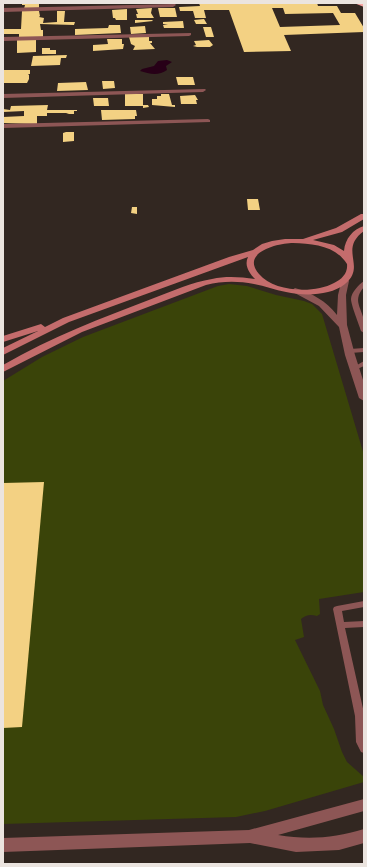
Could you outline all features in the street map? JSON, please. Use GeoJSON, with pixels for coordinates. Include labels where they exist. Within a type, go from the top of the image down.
{"type":"FeatureCollection","features":[{"type":"Feature","properties":{"kind":"highway"},"geometry":{"type":"LineString","coordinates":[[357,3],[364,5]]}},
{"type":"Feature","properties":{"kind":"main road"},"geometry":{"type":"LineString","coordinates":[[3,339],[66,320],[225,261],[256,252],[274,243],[298,240],[339,230],[364,216]]}},
{"type":"Feature","properties":{"kind":"main road"},"geometry":{"type":"LineString","coordinates":[[3,369],[76,331],[106,318],[217,280],[252,280],[295,291],[324,290],[336,286],[345,281],[350,274],[352,267],[347,249],[349,241],[363,229]]}},
{"type":"Feature","properties":{"kind":"main road"},"geometry":{"type":"LineString","coordinates":[[298,240],[329,246],[341,252],[349,260]]}},
{"type":"Feature","properties":{"kind":"main road"},"geometry":{"type":"LineString","coordinates":[[256,252],[250,260],[250,268],[256,277],[267,284]]}},
{"type":"Feature","properties":{"kind":"main road"},"geometry":{"type":"LineString","coordinates":[[3,352],[66,320]]}},
{"type":"Feature","properties":{"kind":"street"},"geometry":{"type":"LineString","coordinates":[[3,10],[173,5]]}},
{"type":"Feature","properties":{"kind":"street"},"geometry":{"type":"LineString","coordinates":[[3,39],[189,34]]}},
{"type":"Feature","properties":{"kind":"street"},"geometry":{"type":"LineString","coordinates":[[3,96],[203,90]]}},
{"type":"Feature","properties":{"kind":"street"},"geometry":{"type":"LineString","coordinates":[[3,126],[208,121]]}},
{"type":"Feature","properties":{"kind":"street"},"geometry":{"type":"LineString","coordinates":[[345,281],[341,299],[343,326],[364,398]]}},
{"type":"Feature","properties":{"kind":"street"},"geometry":{"type":"LineString","coordinates":[[295,291],[311,297],[325,305],[343,326]]}},
{"type":"Feature","properties":{"kind":"street"},"geometry":{"type":"LineString","coordinates":[[249,837],[364,805]]}},
{"type":"Feature","properties":{"kind":"street"},"geometry":{"type":"LineString","coordinates":[[3,846],[249,837],[296,844],[339,843],[364,836]]}},
{"type":"Feature","properties":{"kind":"lane"},"geometry":{"type":"LineString","coordinates":[[364,283],[357,291],[354,299],[364,331]]}},
{"type":"Feature","properties":{"kind":"lane"},"geometry":{"type":"LineString","coordinates":[[350,351],[364,350]]}},
{"type":"Feature","properties":{"kind":"lane"},"geometry":{"type":"LineString","coordinates":[[355,368],[364,363]]}},
{"type":"Feature","properties":{"kind":"lane"},"geometry":{"type":"LineString","coordinates":[[364,604],[337,609],[362,716],[361,742],[364,749]]}},
{"type":"Feature","properties":{"kind":"lane"},"geometry":{"type":"LineString","coordinates":[[340,625],[364,624]]}},
{"type":"Feature","properties":{"kind":"green space"},"geometry":{"type":"Polygon","coordinates":[[[229,284],[247,286],[276,295],[304,301],[312,304],[322,314],[364,455],[364,592],[319,599],[320,614],[317,616],[308,615],[301,619],[304,637],[295,640],[320,691],[323,705],[334,729],[342,752],[347,762],[364,777],[364,782],[265,811],[236,817],[3,824],[3,381],[42,357],[83,337],[218,286],[229,284]]]}},
{"type":"Feature","properties":{"kind":"shaded area"},"geometry":{"type":"Polygon","coordinates":[[[167,60],[172,62],[166,66],[167,70],[164,72],[154,74],[140,71],[142,69],[154,66],[158,61],[167,60]]]}},
{"type":"Feature","properties":{"kind":"building"},"geometry":{"type":"Polygon","coordinates":[[[22,3],[39,3],[39,8],[24,9],[25,5],[22,5],[22,3]]]}},
{"type":"Feature","properties":{"kind":"building"},"geometry":{"type":"Polygon","coordinates":[[[199,3],[317,3],[318,6],[337,6],[341,13],[355,13],[364,28],[364,32],[284,35],[291,51],[244,52],[229,10],[204,10],[206,18],[195,18],[193,11],[180,11],[179,7],[200,6],[199,3]],[[272,8],[280,27],[340,25],[333,13],[285,14],[283,8],[272,8]]]}},
{"type":"Feature","properties":{"kind":"building"},"geometry":{"type":"Polygon","coordinates":[[[152,8],[151,13],[154,18],[137,18],[136,14],[138,14],[136,9],[152,8]]]}},
{"type":"Feature","properties":{"kind":"building"},"geometry":{"type":"Polygon","coordinates":[[[158,8],[175,8],[177,17],[160,17],[158,8]]]}},
{"type":"Feature","properties":{"kind":"building"},"geometry":{"type":"Polygon","coordinates":[[[127,9],[127,20],[116,20],[113,18],[112,10],[127,9]]]}},
{"type":"Feature","properties":{"kind":"building"},"geometry":{"type":"Polygon","coordinates":[[[22,11],[39,11],[39,17],[44,18],[43,23],[57,22],[57,11],[65,11],[64,22],[75,22],[74,25],[40,24],[41,30],[43,30],[43,37],[19,37],[19,34],[3,34],[3,29],[21,29],[22,11]]]}},
{"type":"Feature","properties":{"kind":"building"},"geometry":{"type":"Polygon","coordinates":[[[204,19],[207,24],[196,24],[194,20],[204,19]]]}},
{"type":"Feature","properties":{"kind":"building"},"geometry":{"type":"Polygon","coordinates":[[[135,20],[152,20],[153,21],[135,23],[135,20]]]}},
{"type":"Feature","properties":{"kind":"building"},"geometry":{"type":"Polygon","coordinates":[[[183,21],[184,28],[164,28],[163,25],[168,25],[163,24],[163,22],[183,21]]]}},
{"type":"Feature","properties":{"kind":"building"},"geometry":{"type":"Polygon","coordinates":[[[109,25],[120,25],[121,33],[75,35],[75,29],[108,28],[109,25]]]}},
{"type":"Feature","properties":{"kind":"building"},"geometry":{"type":"Polygon","coordinates":[[[145,26],[146,33],[131,34],[130,27],[145,26]]]}},
{"type":"Feature","properties":{"kind":"building"},"geometry":{"type":"Polygon","coordinates":[[[203,27],[211,27],[214,37],[206,37],[203,27]]]}},
{"type":"Feature","properties":{"kind":"building"},"geometry":{"type":"Polygon","coordinates":[[[129,37],[149,37],[149,41],[152,41],[152,43],[150,43],[155,49],[133,50],[135,46],[131,44],[129,37]]]}},
{"type":"Feature","properties":{"kind":"building"},"geometry":{"type":"Polygon","coordinates":[[[36,39],[36,52],[17,53],[17,40],[36,39]]]}},
{"type":"Feature","properties":{"kind":"building"},"geometry":{"type":"Polygon","coordinates":[[[107,39],[122,39],[122,44],[124,44],[123,49],[93,51],[93,45],[108,44],[107,39]]]}},
{"type":"Feature","properties":{"kind":"building"},"geometry":{"type":"Polygon","coordinates":[[[209,40],[213,45],[210,47],[197,47],[193,46],[196,45],[194,41],[209,40]]]}},
{"type":"Feature","properties":{"kind":"building"},"geometry":{"type":"Polygon","coordinates":[[[42,48],[56,50],[56,54],[42,54],[42,48]]]}},
{"type":"Feature","properties":{"kind":"building"},"geometry":{"type":"Polygon","coordinates":[[[67,55],[66,58],[61,58],[60,65],[31,66],[33,56],[67,55]]]}},
{"type":"Feature","properties":{"kind":"building"},"geometry":{"type":"Polygon","coordinates":[[[4,70],[30,70],[30,74],[28,74],[29,79],[27,83],[3,83],[4,70]]]}},
{"type":"Feature","properties":{"kind":"building"},"geometry":{"type":"Polygon","coordinates":[[[176,77],[193,77],[195,85],[178,85],[176,77]]]}},
{"type":"Feature","properties":{"kind":"building"},"geometry":{"type":"Polygon","coordinates":[[[102,81],[114,81],[115,88],[103,89],[102,81]]]}},
{"type":"Feature","properties":{"kind":"building"},"geometry":{"type":"Polygon","coordinates":[[[86,82],[88,90],[57,91],[58,83],[86,82]]]}},
{"type":"Feature","properties":{"kind":"building"},"geometry":{"type":"Polygon","coordinates":[[[125,94],[143,94],[143,105],[148,105],[149,107],[143,108],[143,106],[125,106],[125,94]]]}},
{"type":"Feature","properties":{"kind":"building"},"geometry":{"type":"Polygon","coordinates":[[[161,94],[169,94],[172,105],[175,105],[175,107],[152,105],[152,99],[157,99],[157,96],[161,96],[161,94]]]}},
{"type":"Feature","properties":{"kind":"building"},"geometry":{"type":"Polygon","coordinates":[[[195,95],[198,100],[196,100],[197,104],[181,104],[180,96],[195,95]]]}},
{"type":"Feature","properties":{"kind":"building"},"geometry":{"type":"Polygon","coordinates":[[[93,98],[108,98],[109,106],[94,106],[93,98]]]}},
{"type":"Feature","properties":{"kind":"building"},"geometry":{"type":"Polygon","coordinates":[[[48,105],[47,110],[77,111],[74,111],[74,114],[47,113],[47,116],[37,116],[37,124],[3,123],[3,117],[24,116],[24,111],[3,112],[3,109],[10,110],[11,106],[48,105]]]}},
{"type":"Feature","properties":{"kind":"building"},"geometry":{"type":"Polygon","coordinates":[[[101,110],[136,110],[137,116],[135,116],[135,119],[102,120],[101,110]]]}},
{"type":"Feature","properties":{"kind":"building"},"geometry":{"type":"Polygon","coordinates":[[[74,132],[74,141],[63,142],[63,133],[74,132]]]}},
{"type":"Feature","properties":{"kind":"building"},"geometry":{"type":"Polygon","coordinates":[[[247,199],[258,199],[260,210],[248,210],[247,199]]]}},
{"type":"Feature","properties":{"kind":"building"},"geometry":{"type":"Polygon","coordinates":[[[132,207],[137,207],[137,214],[131,213],[132,207]]]}},
{"type":"Feature","properties":{"kind":"building"},"geometry":{"type":"Polygon","coordinates":[[[44,482],[22,727],[3,728],[3,483],[44,482]]]}}]}
